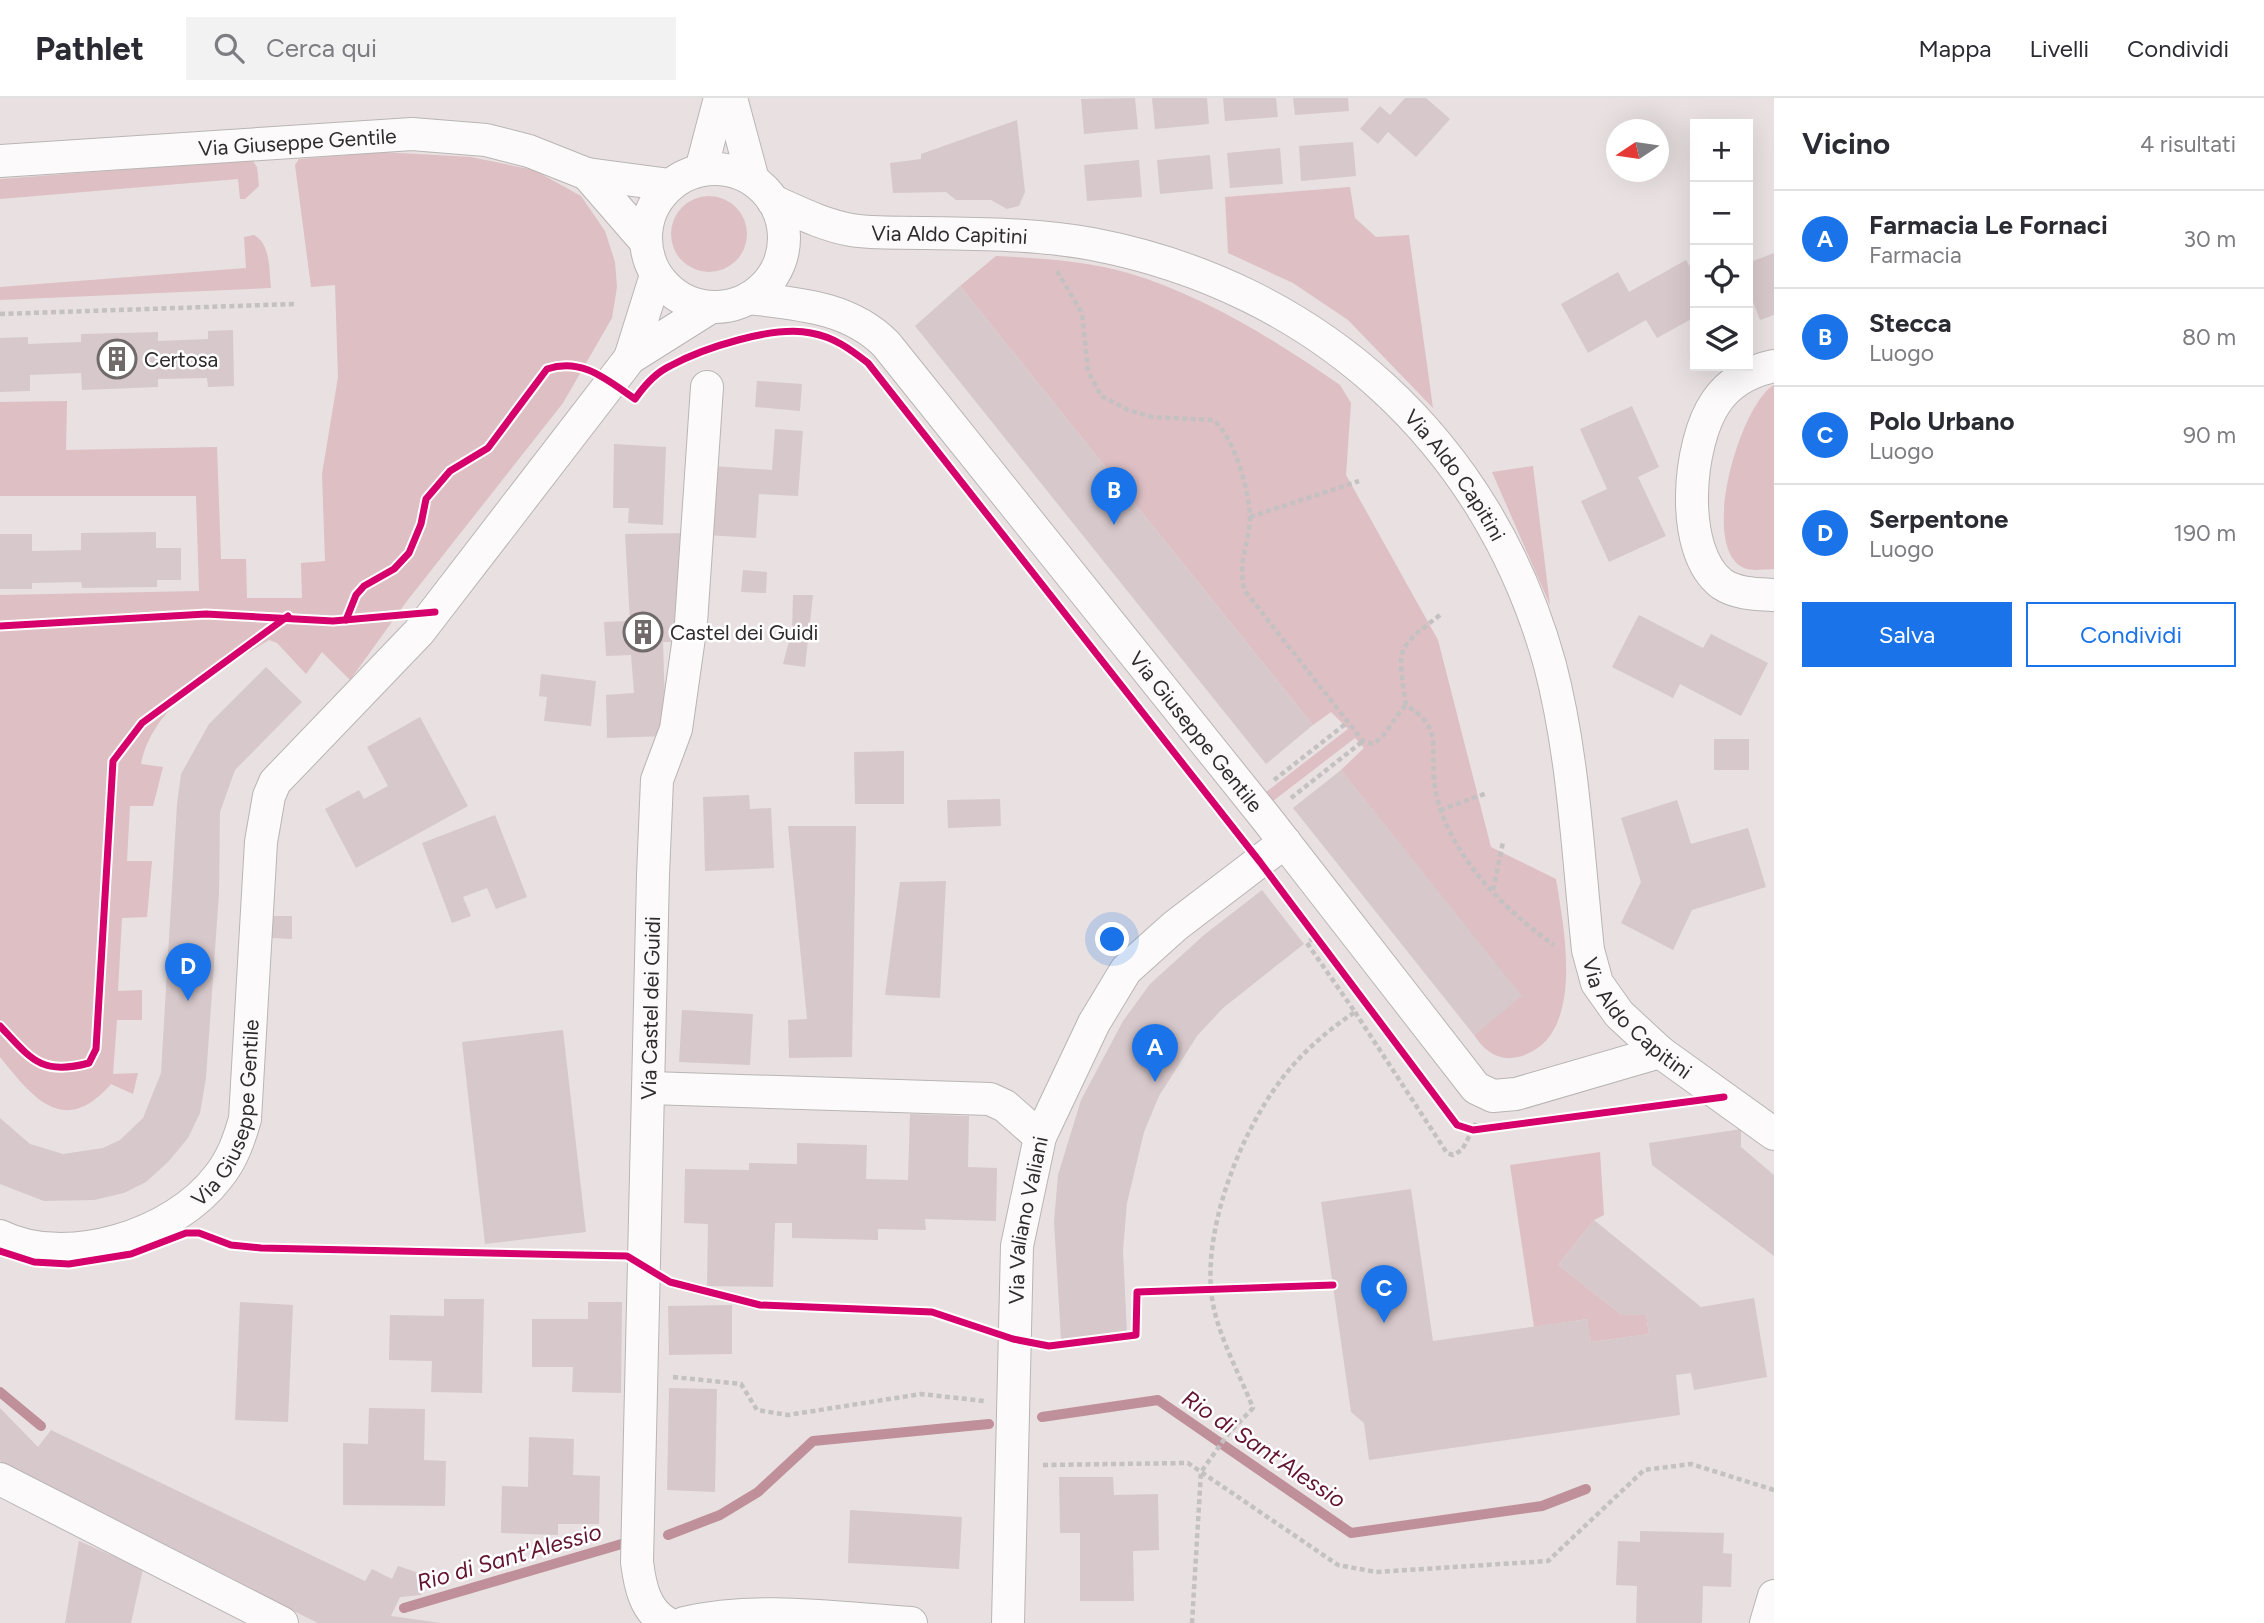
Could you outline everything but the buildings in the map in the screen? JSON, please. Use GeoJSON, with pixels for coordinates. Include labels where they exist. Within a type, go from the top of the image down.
{"type":"FeatureCollection","features":[{"type":"Feature","properties":{"kind":"street"},"geometry":{"type":"LineString","coordinates":[[701,170],[720,98]]}},
{"type":"Feature","properties":{"kind":"street"},"geometry":{"type":"LineString","coordinates":[[731,98],[763,191],[783,229],[780,260],[771,278],[749,298],[730,305],[711,307],[692,303],[676,295],[656,275],[646,242],[649,215],[670,185],[685,175],[701,170],[729,170],[763,191]]}},
{"type":"Feature","properties":{"kind":"street","name":"Via Giuseppe Gentile"},"geometry":{"type":"LineString","coordinates":[[0,161],[412,134],[499,142],[587,174],[670,185]]}},
{"type":"Feature","properties":{"kind":"street","name":"Via Giuseppe Gentile"},"geometry":{"type":"LineString","coordinates":[[587,174],[646,242]]}},
{"type":"Feature","properties":{"kind":"street","name":"Via Aldo Capitini"},"geometry":{"type":"LineString","coordinates":[[763,191],[819,221],[863,232],[1043,237],[1091,244],[1169,262],[1213,278],[1289,317],[1346,354],[1380,384],[1423,426],[1461,472],[1505,550],[1533,614],[1549,665],[1561,723],[1591,965],[1608,1002],[1660,1052],[1774,1134]]}},
{"type":"Feature","properties":{"kind":"street"},"geometry":{"type":"LineString","coordinates":[[630,358],[656,275]]}},
{"type":"Feature","properties":{"kind":"street","name":"Via Giuseppe Gentile"},"geometry":{"type":"LineString","coordinates":[[749,298],[830,311],[858,322],[886,344],[1285,842],[1469,1081],[1490,1095]]}},
{"type":"Feature","properties":{"kind":"street"},"geometry":{"type":"LineString","coordinates":[[630,358],[711,307]]}},
{"type":"Feature","properties":{"kind":"street","name":"Via Giuseppe Gentile"},"geometry":{"type":"LineString","coordinates":[[0,1236],[21,1243],[71,1249],[123,1239],[167,1220],[217,1179],[238,1142],[248,1096],[260,859],[269,796],[284,771],[419,632],[630,358]]}},
{"type":"Feature","properties":{"kind":"street"},"geometry":{"type":"LineString","coordinates":[[1774,366],[1757,369],[1735,381],[1717,401],[1707,418],[1698,451],[1692,504],[1697,540],[1711,573],[1723,584],[1739,592],[1774,595]]}},
{"type":"Feature","properties":{"kind":"street","name":"Via Castel dei Guidi"},"geometry":{"type":"LineString","coordinates":[[667,1623],[652,1612],[639,1580],[655,792],[679,716],[691,623],[707,387]]}},
{"type":"Feature","properties":{"kind":"street"},"geometry":{"type":"LineString","coordinates":[[1040,1137],[1094,1023],[1126,970],[1175,926],[1285,842]]}},
{"type":"Feature","properties":{"kind":"street"},"geometry":{"type":"LineString","coordinates":[[1490,1095],[1516,1094],[1660,1052]]}},
{"type":"Feature","properties":{"kind":"street","name":"Via Valiano Valiani"},"geometry":{"type":"LineString","coordinates":[[650,1088],[990,1099],[1005,1106],[1040,1137],[1017,1246],[1008,1623]]}},
{"type":"Feature","properties":{"kind":"street"},"geometry":{"type":"LineString","coordinates":[[0,1479],[279,1623]]}},
{"type":"Feature","properties":{"kind":"street"},"geometry":{"type":"LineString","coordinates":[[1766,1623],[1774,1596]]}},
{"type":"Feature","properties":{"kind":"street"},"geometry":{"type":"LineString","coordinates":[[684,1623],[719,1615],[761,1614],[911,1623]]}},
{"type":"Feature","properties":{"kind":"path"},"geometry":{"type":"LineString","coordinates":[[1043,237],[1060,278],[1082,313],[1085,357],[1095,390],[1110,402],[1152,416],[1200,418],[1219,425],[1231,444],[1250,517],[1242,565],[1245,591],[1363,741],[1373,744],[1377,742],[1406,705]]}},
{"type":"Feature","properties":{"kind":"path"},"geometry":{"type":"LineString","coordinates":[[0,314],[294,304]]}},
{"type":"Feature","properties":{"kind":"path"},"geometry":{"type":"LineString","coordinates":[[1250,517],[1359,481]]}},
{"type":"Feature","properties":{"kind":"path"},"geometry":{"type":"LineString","coordinates":[[1440,614],[1402,648],[1400,665],[1406,705],[1427,721],[1434,736],[1434,780],[1440,810],[1461,850],[1493,891],[1552,944],[1591,965]]}},
{"type":"Feature","properties":{"kind":"path"},"geometry":{"type":"LineString","coordinates":[[1258,808],[1348,722]]}},
{"type":"Feature","properties":{"kind":"path"},"geometry":{"type":"LineString","coordinates":[[1258,808],[1363,741]]}},
{"type":"Feature","properties":{"kind":"path"},"geometry":{"type":"LineString","coordinates":[[1440,810],[1487,793]]}},
{"type":"Feature","properties":{"kind":"path"},"geometry":{"type":"LineString","coordinates":[[1493,891],[1503,842]]}},
{"type":"Feature","properties":{"kind":"path"},"geometry":{"type":"LineString","coordinates":[[1308,926],[1325,947]]}},
{"type":"Feature","properties":{"kind":"path"},"geometry":{"type":"LineString","coordinates":[[1317,936],[1307,943],[1447,1153],[1453,1155],[1462,1150],[1469,1129],[1490,1095]]}},
{"type":"Feature","properties":{"kind":"path"},"geometry":{"type":"LineString","coordinates":[[1192,1623],[1201,1472],[1228,1434],[1254,1408],[1217,1321],[1210,1267],[1220,1208],[1249,1134],[1281,1080],[1330,1029],[1355,1012]]}},
{"type":"Feature","properties":{"kind":"path"},"geometry":{"type":"LineString","coordinates":[[1469,1129],[1486,1128]]}},
{"type":"Feature","properties":{"kind":"path"},"geometry":{"type":"LineString","coordinates":[[1199,1288],[1225,1287]]}},
{"type":"Feature","properties":{"kind":"path"},"geometry":{"type":"LineString","coordinates":[[643,1373],[741,1384],[757,1410],[788,1415],[921,1394],[1012,1404]]}},
{"type":"Feature","properties":{"kind":"path"},"geometry":{"type":"LineString","coordinates":[[1011,1465],[1188,1463],[1338,1565],[1376,1572],[1548,1561],[1644,1470],[1691,1464],[1774,1490]]}},
{"type":"Feature","properties":{"kind":"shaded area"},"geometry":{"type":"Polygon","coordinates":[[[382,152],[471,157],[534,170],[581,196],[605,231],[615,262],[617,287],[612,318],[563,403],[407,601],[350,680],[322,652],[306,674],[277,643],[269,640],[210,676],[174,705],[160,722],[148,742],[141,764],[163,767],[153,806],[130,806],[127,861],[152,861],[147,917],[122,918],[118,991],[142,990],[142,1020],[117,1020],[113,1074],[138,1073],[133,1094],[111,1084],[94,1100],[78,1108],[64,1110],[50,1106],[37,1098],[0,1057],[0,595],[199,591],[196,496],[0,496],[0,402],[67,401],[66,450],[217,447],[221,559],[246,559],[247,598],[302,598],[301,563],[325,561],[322,474],[338,377],[335,285],[311,287],[295,165],[299,159],[382,152]]]}},
{"type":"Feature","properties":{"kind":"shaded area"},"geometry":{"type":"Polygon","coordinates":[[[249,155],[257,167],[259,186],[245,199],[240,199],[238,179],[0,199],[0,179],[235,161],[249,155]]]}},
{"type":"Feature","properties":{"kind":"shaded area"},"geometry":{"type":"Polygon","coordinates":[[[1350,187],[1355,218],[1376,237],[1409,235],[1433,408],[1348,320],[1293,283],[1228,253],[1225,197],[1350,187]]]}},
{"type":"Feature","properties":{"kind":"shaded area"},"geometry":{"type":"Polygon","coordinates":[[[709,196],[724,199],[736,207],[744,219],[747,234],[744,249],[736,261],[724,269],[709,272],[694,269],[682,261],[674,249],[671,234],[674,219],[682,207],[694,199],[709,196]]]}},
{"type":"Feature","properties":{"kind":"shaded area"},"geometry":{"type":"Polygon","coordinates":[[[254,235],[260,239],[266,251],[271,288],[0,300],[0,287],[246,268],[244,237],[254,235]]]}},
{"type":"Feature","properties":{"kind":"shaded area"},"geometry":{"type":"Polygon","coordinates":[[[996,256],[1080,263],[1128,273],[1157,283],[1238,321],[1340,385],[1351,403],[1346,475],[1438,640],[1491,847],[1556,879],[1566,953],[1566,980],[1562,1006],[1554,1029],[1540,1047],[1518,1057],[1504,1058],[1487,1050],[1474,1035],[1521,996],[1341,770],[1364,748],[1355,738],[1273,801],[1266,792],[1348,729],[1331,712],[1313,725],[960,286],[996,256]]]}},
{"type":"Feature","properties":{"kind":"shaded area"},"geometry":{"type":"Polygon","coordinates":[[[1774,385],[1774,569],[1750,570],[1732,557],[1725,536],[1724,509],[1737,447],[1761,398],[1774,385]]]}},
{"type":"Feature","properties":{"kind":"shaded area"},"geometry":{"type":"Polygon","coordinates":[[[1533,466],[1550,605],[1492,472],[1533,466]]]}},
{"type":"Feature","properties":{"kind":"shaded area"},"geometry":{"type":"Polygon","coordinates":[[[1600,1152],[1604,1215],[1594,1220],[1558,1265],[1622,1315],[1646,1315],[1649,1334],[1591,1342],[1587,1319],[1534,1327],[1510,1165],[1600,1152]]]}},
{"type":"Feature","properties":{"kind":"waterway","name":"Rio di Sant'Alessio"},"geometry":{"type":"LineString","coordinates":[[0,1392],[41,1426]]}},
{"type":"Feature","properties":{"kind":"waterway","name":"Rio di Sant'Alessio"},"geometry":{"type":"LineString","coordinates":[[1042,1417],[1158,1400],[1351,1533],[1542,1506],[1586,1489]]}},
{"type":"Feature","properties":{"kind":"waterway","name":"Rio di Sant'Alessio"},"geometry":{"type":"LineString","coordinates":[[668,1535],[720,1515],[758,1492],[813,1441],[989,1424]]}},
{"type":"Feature","properties":{"kind":"waterway","name":"Rio di Sant'Alessio"},"geometry":{"type":"LineString","coordinates":[[404,1608],[625,1543]]}},
{"type":"Feature","properties":{"kind":"cycle path"},"geometry":{"type":"LineString","coordinates":[[346,620],[356,595],[364,586],[394,569],[409,553],[421,524],[426,499],[450,471],[488,448],[547,369],[560,366],[583,368],[594,372],[635,399],[650,380],[665,369],[719,346],[778,332],[796,331],[827,337],[868,363],[1260,862],[1457,1125],[1473,1130],[1724,1097]]}},
{"type":"Feature","properties":{"kind":"cycle path"},"geometry":{"type":"LineString","coordinates":[[0,626],[206,614],[333,621],[435,612]]}},
{"type":"Feature","properties":{"kind":"cycle path"},"geometry":{"type":"LineString","coordinates":[[0,1026],[20,1048],[38,1062],[59,1067],[89,1063],[96,1049],[113,761],[142,723],[288,616]]}},
{"type":"Feature","properties":{"kind":"cycle path"},"geometry":{"type":"LineString","coordinates":[[0,1251],[34,1262],[69,1264],[131,1254],[186,1233],[199,1233],[231,1245],[261,1248],[627,1256],[670,1282],[760,1305],[932,1312],[1013,1339],[1049,1346],[1136,1335],[1137,1292],[1333,1285]]}},
{"type":"Feature","properties":{"kind":"place","name":"Certosa"},"geometry":{"type":"Point","coordinates":[117,359]}},
{"type":"Feature","properties":{"kind":"place","name":"Stecca"},"geometry":{"type":"Point","coordinates":[1114,525]}},
{"type":"Feature","properties":{"kind":"place","name":"Castel dei Guidi"},"geometry":{"type":"Point","coordinates":[643,632]}},
{"type":"Feature","properties":{"kind":"place","name":"Serpentone"},"geometry":{"type":"Point","coordinates":[188,1001]}},
{"type":"Feature","properties":{"kind":"place","name":"Farmacia Le Fornaci"},"geometry":{"type":"Point","coordinates":[1155,1082]}},
{"type":"Feature","properties":{"kind":"place","name":"Polo Urbano"},"geometry":{"type":"Point","coordinates":[1384,1323]}}]}
